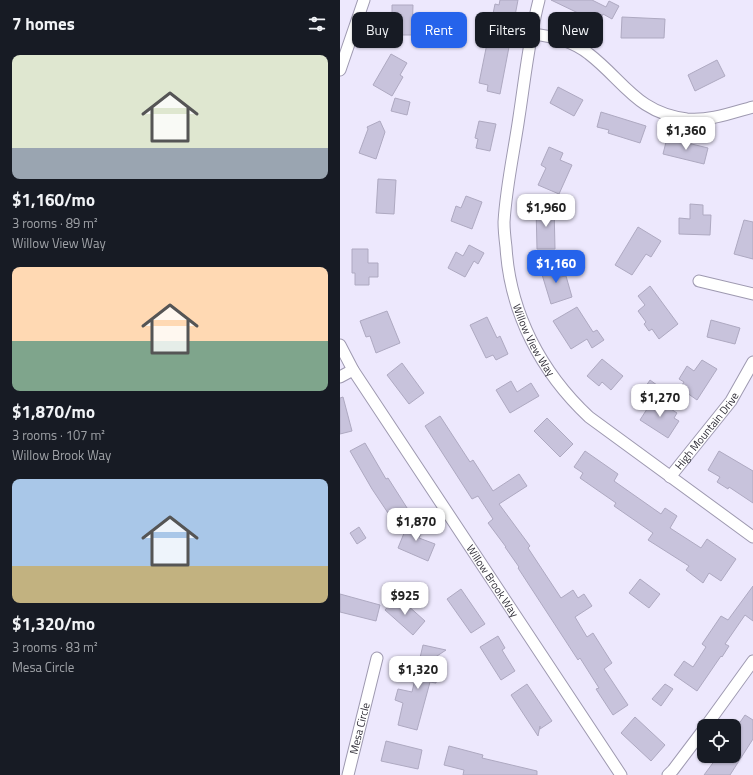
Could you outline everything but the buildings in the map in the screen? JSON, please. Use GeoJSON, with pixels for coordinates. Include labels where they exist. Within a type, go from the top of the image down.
{"type":"FeatureCollection","features":[{"type":"Feature","properties":{"kind":"street"},"geometry":{"type":"LineString","coordinates":[[340,70],[364,0]]}},
{"type":"Feature","properties":{"kind":"street","name":"Willow View Way"},"geometry":{"type":"LineString","coordinates":[[537,12],[539,0]]}},
{"type":"Feature","properties":{"kind":"street"},"geometry":{"type":"LineString","coordinates":[[540,35],[561,39],[575,45],[589,54],[634,97],[649,107],[667,115],[687,119],[707,119],[753,107]]}},
{"type":"Feature","properties":{"kind":"street","name":"Willow View Way"},"geometry":{"type":"LineString","coordinates":[[530,48],[508,185],[504,223],[507,260],[513,296],[525,328],[540,358],[573,403],[606,430],[753,537]]}},
{"type":"Feature","properties":{"kind":"street"},"geometry":{"type":"LineString","coordinates":[[699,281],[753,294]]}},
{"type":"Feature","properties":{"kind":"street","name":"Willow Brook Way"},"geometry":{"type":"LineString","coordinates":[[340,345],[353,370],[621,775]]}},
{"type":"Feature","properties":{"kind":"street","name":"High Mountain Drive"},"geometry":{"type":"LineString","coordinates":[[670,477],[731,401],[753,362]]}},
{"type":"Feature","properties":{"kind":"street"},"geometry":{"type":"LineString","coordinates":[[340,377],[353,370]]}},
{"type":"Feature","properties":{"kind":"street","name":"Mesa Circle"},"geometry":{"type":"LineString","coordinates":[[348,775],[377,658]]}},
{"type":"Feature","properties":{"kind":"street"},"geometry":{"type":"LineString","coordinates":[[711,719],[753,661]]}},
{"type":"Feature","properties":{"kind":"street"},"geometry":{"type":"LineString","coordinates":[[668,775],[697,738]]}},
{"type":"Feature","properties":{"kind":"street"},"geometry":{"type":"LineString","coordinates":[[340,773],[348,775]]}}]}
